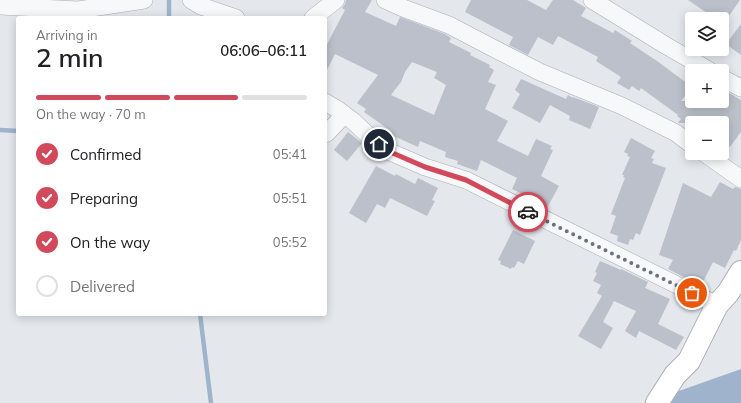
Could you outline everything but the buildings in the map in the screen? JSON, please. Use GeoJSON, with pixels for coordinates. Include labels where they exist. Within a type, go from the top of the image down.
{"type":"FeatureCollection","features":[{"type":"Feature","properties":{"kind":"street"},"geometry":{"type":"LineString","coordinates":[[0,6],[78,10],[144,0]]}},
{"type":"Feature","properties":{"kind":"street"},"geometry":{"type":"LineString","coordinates":[[191,0],[201,6],[230,16]]}},
{"type":"Feature","properties":{"kind":"street"},"geometry":{"type":"LineString","coordinates":[[316,16],[336,0]]}},
{"type":"Feature","properties":{"kind":"street"},"geometry":{"type":"LineString","coordinates":[[385,0],[449,25],[540,72],[622,106],[676,133],[685,140]]}},
{"type":"Feature","properties":{"kind":"street"},"geometry":{"type":"LineString","coordinates":[[592,0],[698,64]]}},
{"type":"Feature","properties":{"kind":"street"},"geometry":{"type":"LineString","coordinates":[[729,82],[741,88]]}},
{"type":"Feature","properties":{"kind":"street"},"geometry":{"type":"LineString","coordinates":[[327,103],[353,121],[388,151],[425,167],[466,180],[729,295]]}},
{"type":"Feature","properties":{"kind":"street"},"geometry":{"type":"LineString","coordinates":[[327,134],[344,114]]}},
{"type":"Feature","properties":{"kind":"street"},"geometry":{"type":"LineString","coordinates":[[714,160],[741,180]]}},
{"type":"Feature","properties":{"kind":"street"},"geometry":{"type":"LineString","coordinates":[[657,403],[675,375],[689,361],[729,295],[741,272]]}},
{"type":"Feature","properties":{"kind":"water"},"geometry":{"type":"Polygon","coordinates":[[[741,369],[741,403],[645,403],[741,369]]]}},
{"type":"Feature","properties":{"kind":"waterway"},"geometry":{"type":"LineString","coordinates":[[169,0],[169,16]]}},
{"type":"Feature","properties":{"kind":"waterway"},"geometry":{"type":"LineString","coordinates":[[0,130],[16,131]]}},
{"type":"Feature","properties":{"kind":"waterway"},"geometry":{"type":"LineString","coordinates":[[200,316],[211,403]]}},
{"type":"Feature","properties":{"kind":"way so far"},"geometry":{"type":"LineString","coordinates":[[528,212],[692,293]]}},
{"type":"Feature","properties":{"kind":"route"},"geometry":{"type":"LineString","coordinates":[[379,144],[388,151],[425,167],[466,180],[528,212]]}}]}
